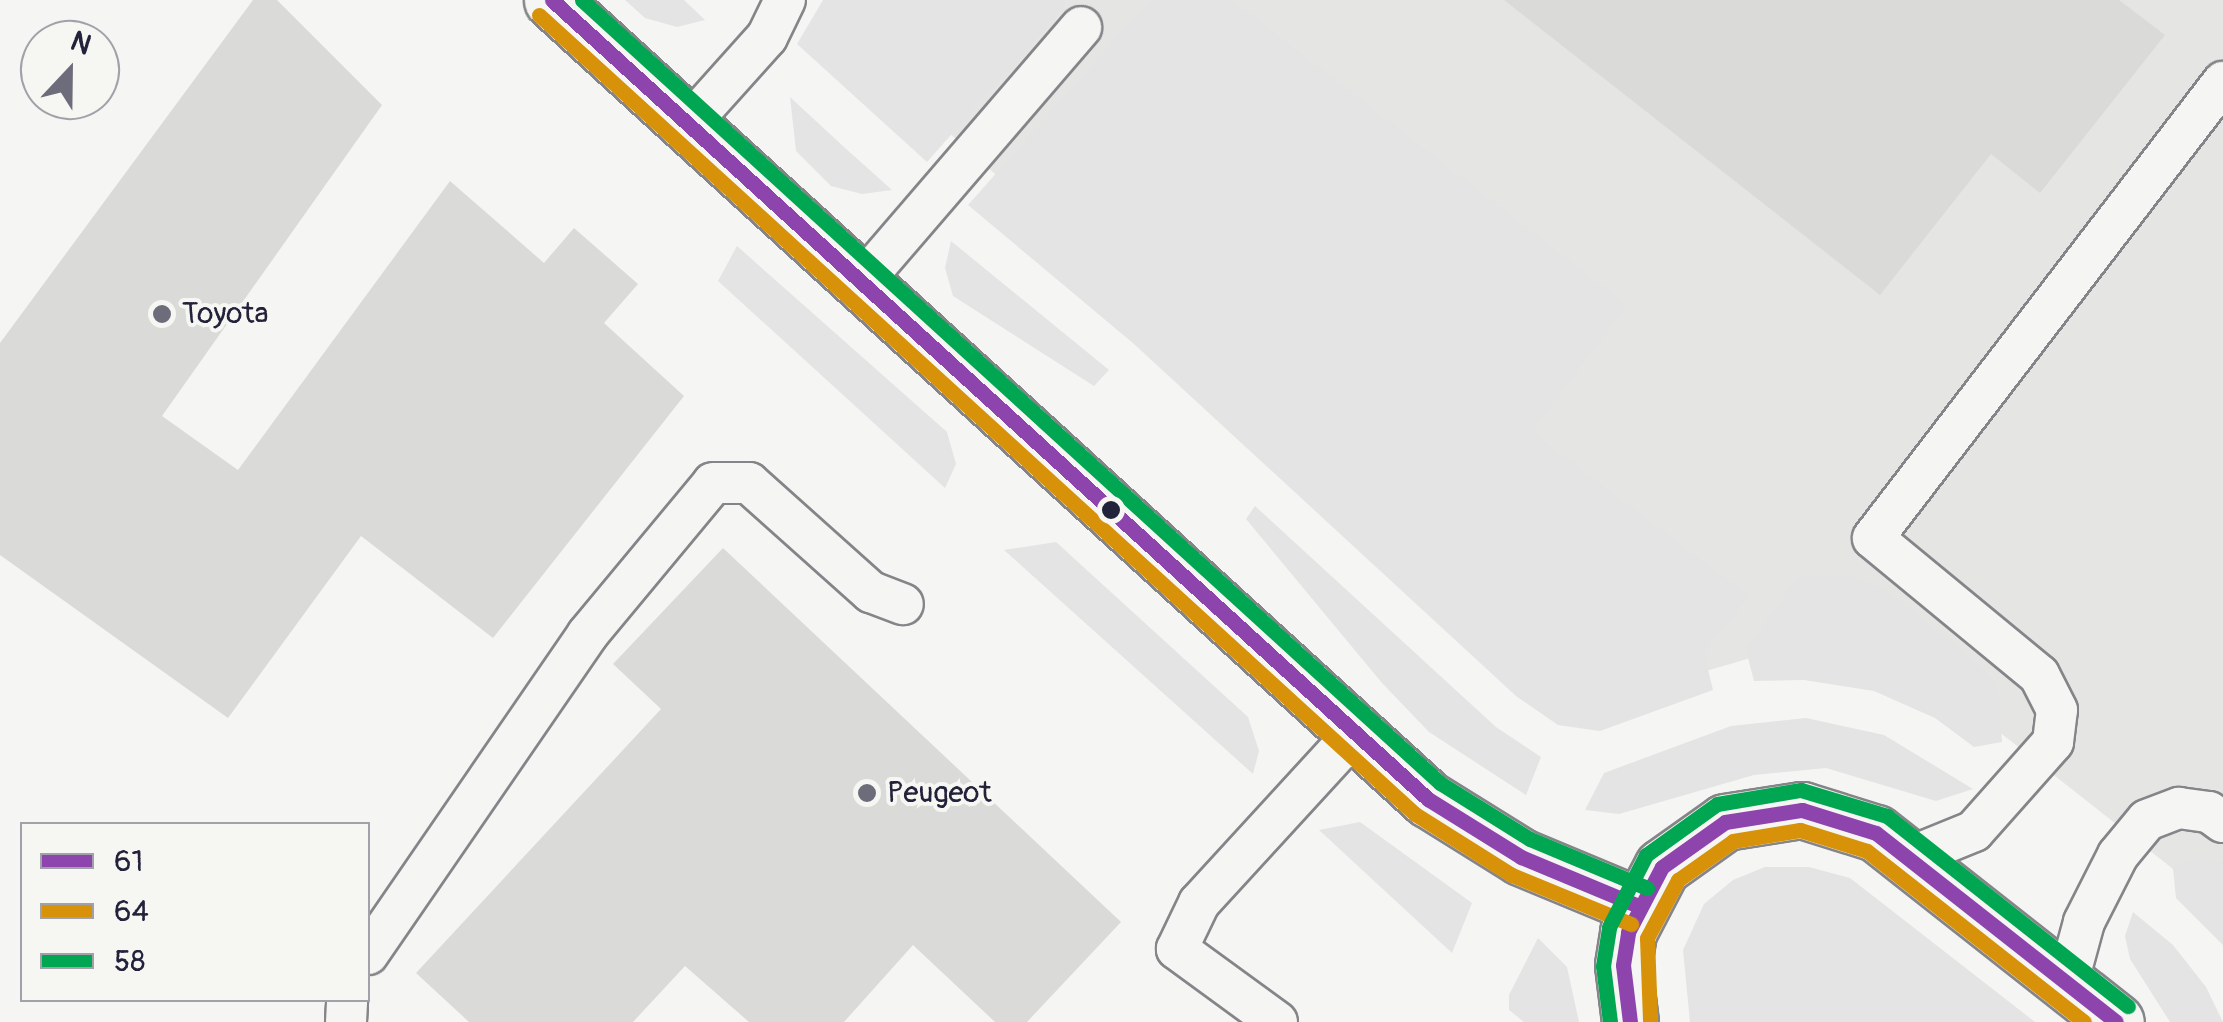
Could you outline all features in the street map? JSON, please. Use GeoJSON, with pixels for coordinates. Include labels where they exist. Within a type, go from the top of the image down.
{"type":"FeatureCollection","features":[{"type":"Feature","properties":{"kind":"street"},"geometry":{"type":"LineString","coordinates":[[552,0],[1353,735],[1476,833],[1639,906]]}},
{"type":"Feature","properties":{"kind":"street"},"geometry":{"type":"LineString","coordinates":[[1630,1022],[1623,965],[1639,906],[1662,867],[1692,840],[1763,811],[1840,818],[1908,858],[2116,1022]]}},
{"type":"Feature","properties":{"kind":"lane"},"geometry":{"type":"LineString","coordinates":[[688,125],[767,37],[786,0]]}},
{"type":"Feature","properties":{"kind":"lane"},"geometry":{"type":"LineString","coordinates":[[862,282],[1081,27]]}},
{"type":"Feature","properties":{"kind":"lane"},"geometry":{"type":"LineString","coordinates":[[1908,858],[1974,831],[2052,742],[2057,710],[2038,675],[1873,538],[2223,82]]}},
{"type":"Feature","properties":{"kind":"lane"},"geometry":{"type":"LineString","coordinates":[[370,951],[588,635],[713,483],[748,484],[871,592],[903,604]]}},
{"type":"Feature","properties":{"kind":"lane"},"geometry":{"type":"LineString","coordinates":[[1278,1022],[1177,949],[1200,904],[1353,735]]}},
{"type":"Feature","properties":{"kind":"lane"},"geometry":{"type":"LineString","coordinates":[[2068,981],[2084,922],[2118,855],[2147,820],[2179,808],[2209,812],[2223,822]]}},
{"type":"Feature","properties":{"kind":"shaded area"},"geometry":{"type":"Polygon","coordinates":[[[625,0],[684,0],[705,20],[677,27],[645,18],[625,0]]]}},
{"type":"Feature","properties":{"kind":"shaded area"},"geometry":{"type":"Polygon","coordinates":[[[823,0],[1059,0],[1066,5],[927,162],[797,44],[823,0]]]}},
{"type":"Feature","properties":{"kind":"shaded area"},"geometry":{"type":"Polygon","coordinates":[[[873,0],[2223,0],[2223,916],[2201,891],[1946,690],[1823,637],[1589,705],[843,38],[873,0]]]}},
{"type":"Feature","properties":{"kind":"shaded area"},"geometry":{"type":"Polygon","coordinates":[[[1150,0],[1232,0],[1627,305],[1532,432],[1749,596],[1704,653],[1713,690],[1600,731],[1558,725],[1516,696],[1134,344],[968,205],[1150,0]]]}},
{"type":"Feature","properties":{"kind":"shaded area"},"geometry":{"type":"Polygon","coordinates":[[[790,97],[892,190],[862,194],[831,186],[796,151],[790,97]]]}},
{"type":"Feature","properties":{"kind":"shaded area"},"geometry":{"type":"Polygon","coordinates":[[[951,241],[1109,370],[1094,386],[953,296],[945,268],[951,241]]]}},
{"type":"Feature","properties":{"kind":"shaded area"},"geometry":{"type":"Polygon","coordinates":[[[737,246],[947,432],[956,464],[945,488],[718,281],[737,246]]]}},
{"type":"Feature","properties":{"kind":"shaded area"},"geometry":{"type":"Polygon","coordinates":[[[1255,506],[1496,727],[1541,757],[1526,795],[1429,732],[1382,683],[1246,519],[1255,506]]]}},
{"type":"Feature","properties":{"kind":"shaded area"},"geometry":{"type":"Polygon","coordinates":[[[1056,542],[1248,717],[1259,751],[1253,774],[1004,550],[1056,542]]]}},
{"type":"Feature","properties":{"kind":"shaded area"},"geometry":{"type":"Polygon","coordinates":[[[1797,577],[1857,577],[1889,592],[1980,665],[1998,685],[2002,742],[1974,747],[1935,718],[1874,691],[1804,680],[1754,681],[1746,650],[1797,577]]]}},
{"type":"Feature","properties":{"kind":"shaded area"},"geometry":{"type":"Polygon","coordinates":[[[1806,718],[1884,735],[1973,789],[1936,801],[1826,768],[1754,775],[1619,814],[1585,810],[1604,773],[1731,726],[1806,718]]]}},
{"type":"Feature","properties":{"kind":"shaded area"},"geometry":{"type":"Polygon","coordinates":[[[1360,822],[1472,903],[1452,953],[1319,830],[1360,822]]]}},
{"type":"Feature","properties":{"kind":"shaded area"},"geometry":{"type":"Polygon","coordinates":[[[2195,859],[2223,862],[2223,945],[2176,898],[2173,868],[2195,859]]]}},
{"type":"Feature","properties":{"kind":"shaded area"},"geometry":{"type":"Polygon","coordinates":[[[1765,867],[1809,867],[1850,878],[2035,1022],[1690,1022],[1683,950],[1704,904],[1733,880],[1765,867]]]}},
{"type":"Feature","properties":{"kind":"shaded area"},"geometry":{"type":"Polygon","coordinates":[[[2133,912],[2173,945],[2206,987],[2223,1022],[2170,1022],[2130,959],[2125,936],[2133,912]]]}},
{"type":"Feature","properties":{"kind":"shaded area"},"geometry":{"type":"Polygon","coordinates":[[[1538,938],[1567,967],[1579,1022],[1524,1022],[1509,1010],[1509,995],[1538,938]]]}},
{"type":"Feature","properties":{"kind":"building"},"geometry":{"type":"Polygon","coordinates":[[[253,0],[277,0],[382,105],[162,416],[238,470],[450,181],[544,263],[574,228],[638,284],[604,323],[684,396],[493,638],[361,536],[228,718],[0,555],[0,343],[253,0]]]}},
{"type":"Feature","properties":{"kind":"building"},"geometry":{"type":"Polygon","coordinates":[[[1504,0],[2119,0],[2165,35],[2040,193],[1991,154],[1880,295],[1504,0]]]}},
{"type":"Feature","properties":{"kind":"building"},"geometry":{"type":"Polygon","coordinates":[[[723,548],[1121,922],[1027,1022],[995,1022],[913,945],[844,1022],[749,1022],[685,966],[633,1022],[469,1022],[416,973],[661,709],[613,664],[723,548]]]}},
{"type":"Feature","properties":{"kind":"transit line","name":"61"},"geometry":{"type":"LineString","coordinates":[[552,0],[1428,799],[1521,857],[1639,906]]}},
{"type":"Feature","properties":{"kind":"transit line","name":"58"},"geometry":{"type":"LineString","coordinates":[[582,0],[1440,783],[1530,839],[1647,888]]}},
{"type":"Feature","properties":{"kind":"transit line","name":"64"},"geometry":{"type":"LineString","coordinates":[[539,15],[1415,814],[1512,875],[1631,924]]}},
{"type":"Feature","properties":{"kind":"transit line","name":"58"},"geometry":{"type":"LineString","coordinates":[[1610,1022],[1603,966],[1609,927],[1646,855],[1717,804],[1801,790],[1887,816],[2128,1006]]}},
{"type":"Feature","properties":{"kind":"transit line","name":"61"},"geometry":{"type":"LineString","coordinates":[[1630,1022],[1623,965],[1628,932],[1662,867],[1725,822],[1802,810],[1876,833],[2116,1022]]}},
{"type":"Feature","properties":{"kind":"transit line","name":"64"},"geometry":{"type":"LineString","coordinates":[[1650,1020],[1647,938],[1678,880],[1733,841],[1800,830],[1867,851],[2084,1022]]}},
{"type":"Feature","properties":{"kind":"place","name":"Toyota"},"geometry":{"type":"Point","coordinates":[162,314]}},
{"type":"Feature","properties":{"kind":"place","name":"Peugeot"},"geometry":{"type":"Point","coordinates":[867,793]}}]}
